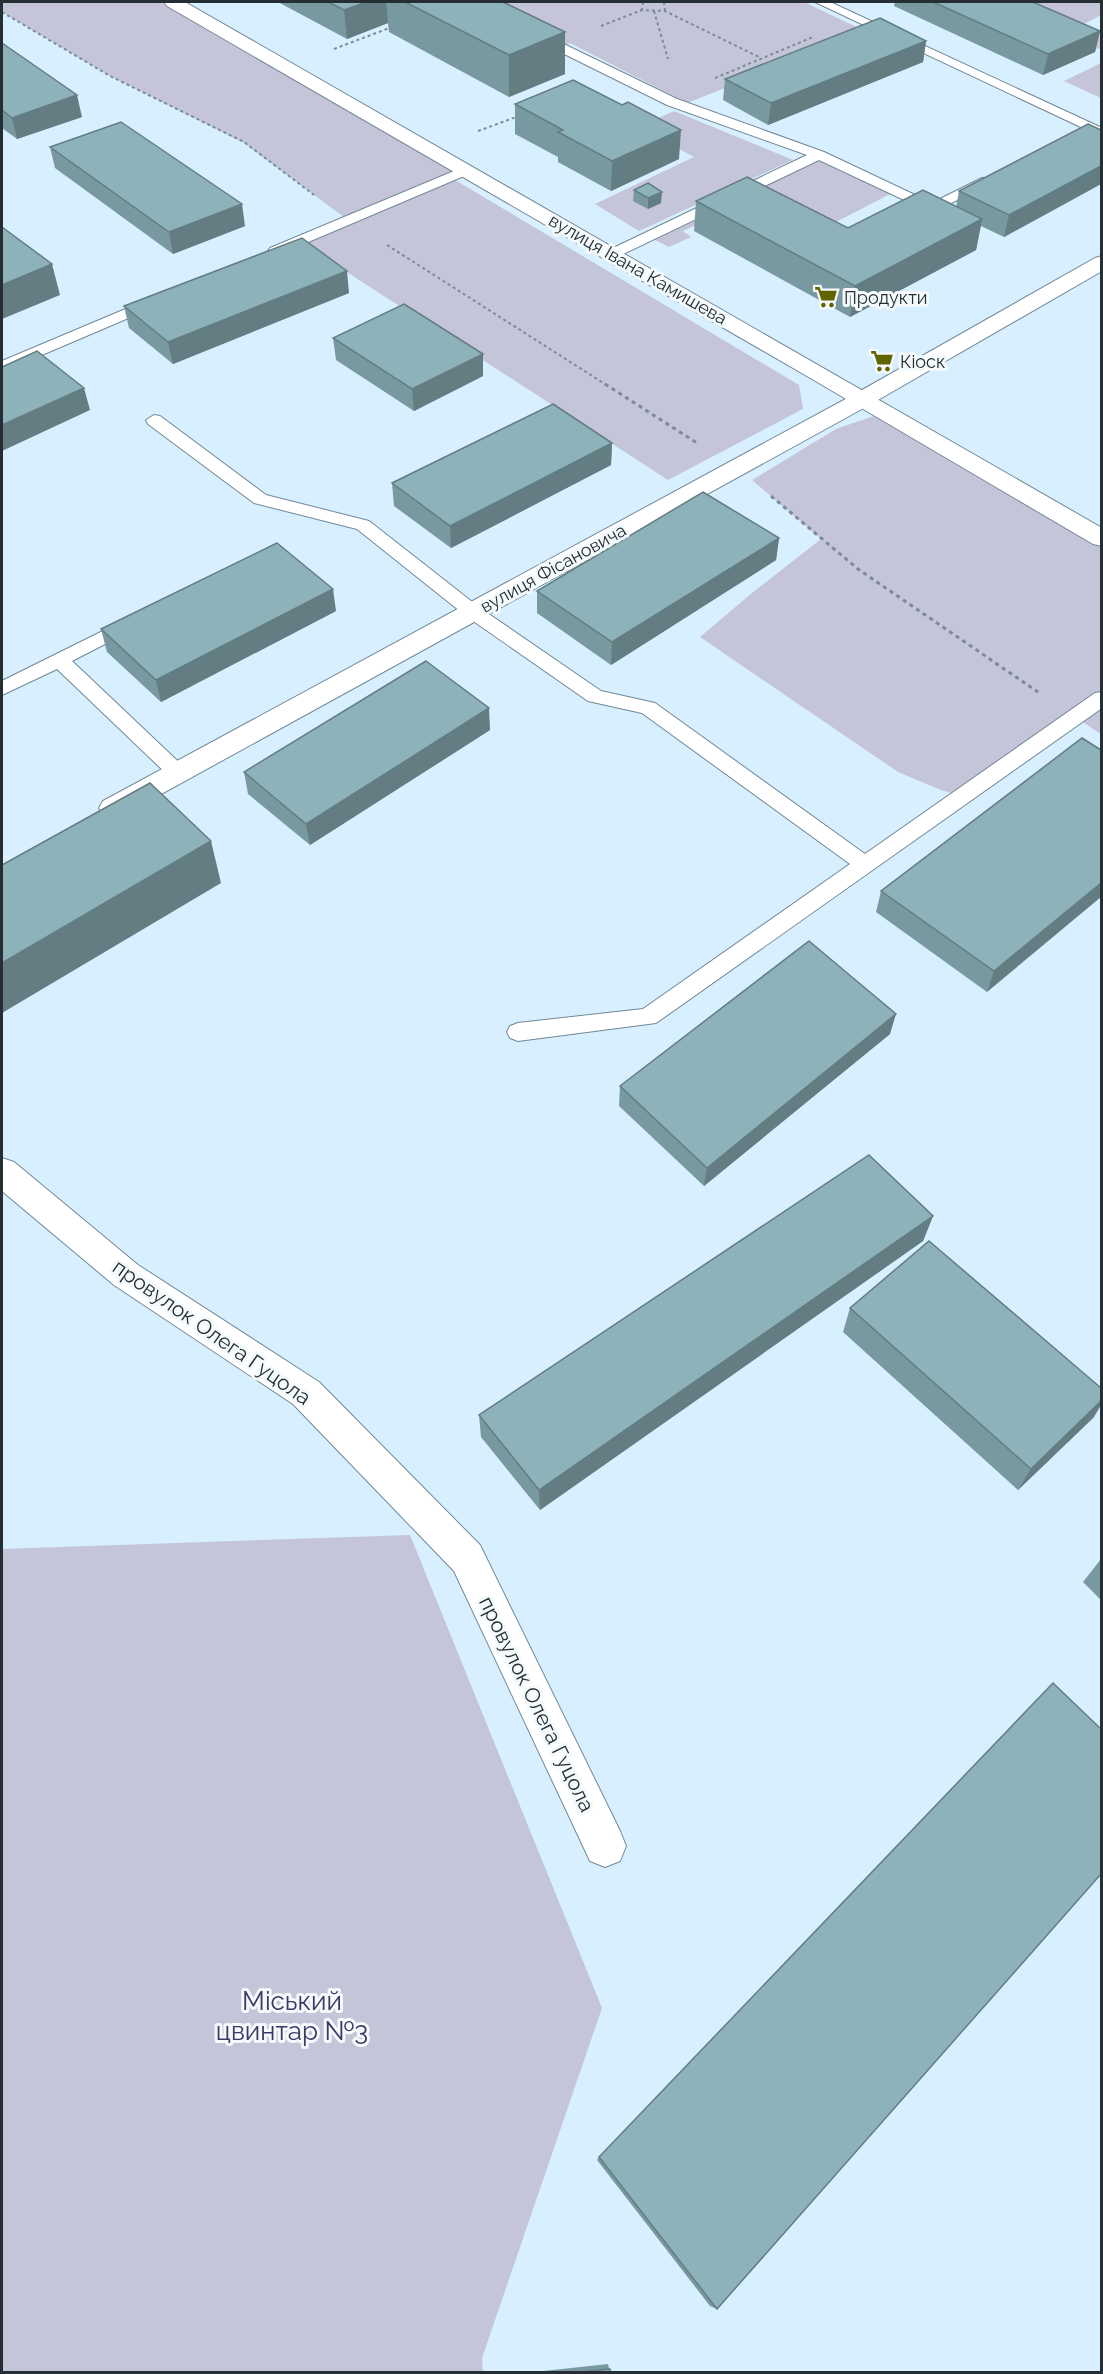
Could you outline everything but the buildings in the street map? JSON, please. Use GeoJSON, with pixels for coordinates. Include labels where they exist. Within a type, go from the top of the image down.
{"type":"FeatureCollection","features":[{"type":"Feature","properties":{"kind":"street","name":"вулиця Івана Камишева"},"geometry":{"type":"LineString","coordinates":[[173,2],[863,399],[1101,539]]}},
{"type":"Feature","properties":{"kind":"street","name":"вулиця Фісановича"},"geometry":{"type":"LineString","coordinates":[[95,818],[863,399],[1101,262]]}},
{"type":"Feature","properties":{"kind":"street","name":"провулок Олега Гуцола"},"geometry":{"type":"LineString","coordinates":[[2,1172],[126,1275],[306,1393],[467,1558],[605,1846]]}},
{"type":"Feature","properties":{"kind":"lane"},"geometry":{"type":"LineString","coordinates":[[821,2],[1096,131]]}},
{"type":"Feature","properties":{"kind":"lane"},"geometry":{"type":"LineString","coordinates":[[526,30],[672,102],[819,155],[932,209],[996,177]]}},
{"type":"Feature","properties":{"kind":"lane"},"geometry":{"type":"LineString","coordinates":[[1070,139],[1096,131]]}},
{"type":"Feature","properties":{"kind":"lane"},"geometry":{"type":"LineString","coordinates":[[612,254],[819,155]]}},
{"type":"Feature","properties":{"kind":"lane"},"geometry":{"type":"LineString","coordinates":[[266,255],[466,170]]}},
{"type":"Feature","properties":{"kind":"lane"},"geometry":{"type":"LineString","coordinates":[[2,367],[167,297]]}},
{"type":"Feature","properties":{"kind":"lane"},"geometry":{"type":"LineString","coordinates":[[154,420],[260,499],[363,525],[473,612],[595,696],[648,708],[865,864]]}},
{"type":"Feature","properties":{"kind":"lane"},"geometry":{"type":"LineString","coordinates":[[2,689],[150,613]]}},
{"type":"Feature","properties":{"kind":"lane"},"geometry":{"type":"LineString","coordinates":[[60,660],[178,773]]}},
{"type":"Feature","properties":{"kind":"lane"},"geometry":{"type":"LineString","coordinates":[[518,1032],[648,1017],[1101,698]]}},
{"type":"Feature","properties":{"kind":"path"},"geometry":{"type":"LineString","coordinates":[[643,2],[642,10],[665,11],[762,59]]}},
{"type":"Feature","properties":{"kind":"path"},"geometry":{"type":"LineString","coordinates":[[657,2],[664,2],[665,11]]}},
{"type":"Feature","properties":{"kind":"path"},"geometry":{"type":"LineString","coordinates":[[654,11],[670,66]]}},
{"type":"Feature","properties":{"kind":"path"},"geometry":{"type":"LineString","coordinates":[[2,12],[110,76],[244,142],[348,220],[737,468],[858,569],[1075,717]]}},
{"type":"Feature","properties":{"kind":"path"},"geometry":{"type":"LineString","coordinates":[[709,80],[858,19]]}},
{"type":"Feature","properties":{"kind":"path"},"geometry":{"type":"LineString","coordinates":[[335,49],[398,25]]}},
{"type":"Feature","properties":{"kind":"green space"},"geometry":{"type":"Polygon","coordinates":[[[2,2],[173,2],[466,170],[450,177],[799,385],[803,409],[668,480],[299,241],[348,220],[244,143],[110,76],[2,12],[2,2]]]}},
{"type":"Feature","properties":{"kind":"green space"},"geometry":{"type":"Polygon","coordinates":[[[363,2],[804,2],[867,32],[687,103],[570,43],[540,56],[363,2]]]}},
{"type":"Feature","properties":{"kind":"green space"},"geometry":{"type":"Polygon","coordinates":[[[993,2],[1101,2],[1101,15],[1084,24],[1101,31],[1101,48],[1098,49],[993,2]]]}},
{"type":"Feature","properties":{"kind":"green space"},"geometry":{"type":"Polygon","coordinates":[[[1101,63],[1101,98],[1064,81],[1101,63]]]}},
{"type":"Feature","properties":{"kind":"green space"},"geometry":{"type":"Polygon","coordinates":[[[674,111],[793,160],[639,231],[595,204],[694,157],[638,127],[674,111]]]}},
{"type":"Feature","properties":{"kind":"green space"},"geometry":{"type":"Polygon","coordinates":[[[819,161],[890,194],[811,235],[747,202],[683,231],[691,237],[669,247],[653,239],[819,161]]]}},
{"type":"Feature","properties":{"kind":"green space"},"geometry":{"type":"Polygon","coordinates":[[[885,412],[1101,538],[1101,734],[1075,717],[962,796],[898,772],[700,637],[821,539],[752,480],[836,429],[885,412]]]}},
{"type":"Feature","properties":{"kind":"green space","name":"Міський цвинтар №3"},"geometry":{"type":"Polygon","coordinates":[[[410,1535],[602,2008],[482,2358],[483,2372],[2,2372],[2,1549],[410,1535]]]}},
{"type":"Feature","properties":{"kind":"place","name":"Продукти"},"geometry":{"type":"Point","coordinates":[826,297]}},
{"type":"Feature","properties":{"kind":"place","name":"Кіоск"},"geometry":{"type":"Point","coordinates":[882,361]}}]}
